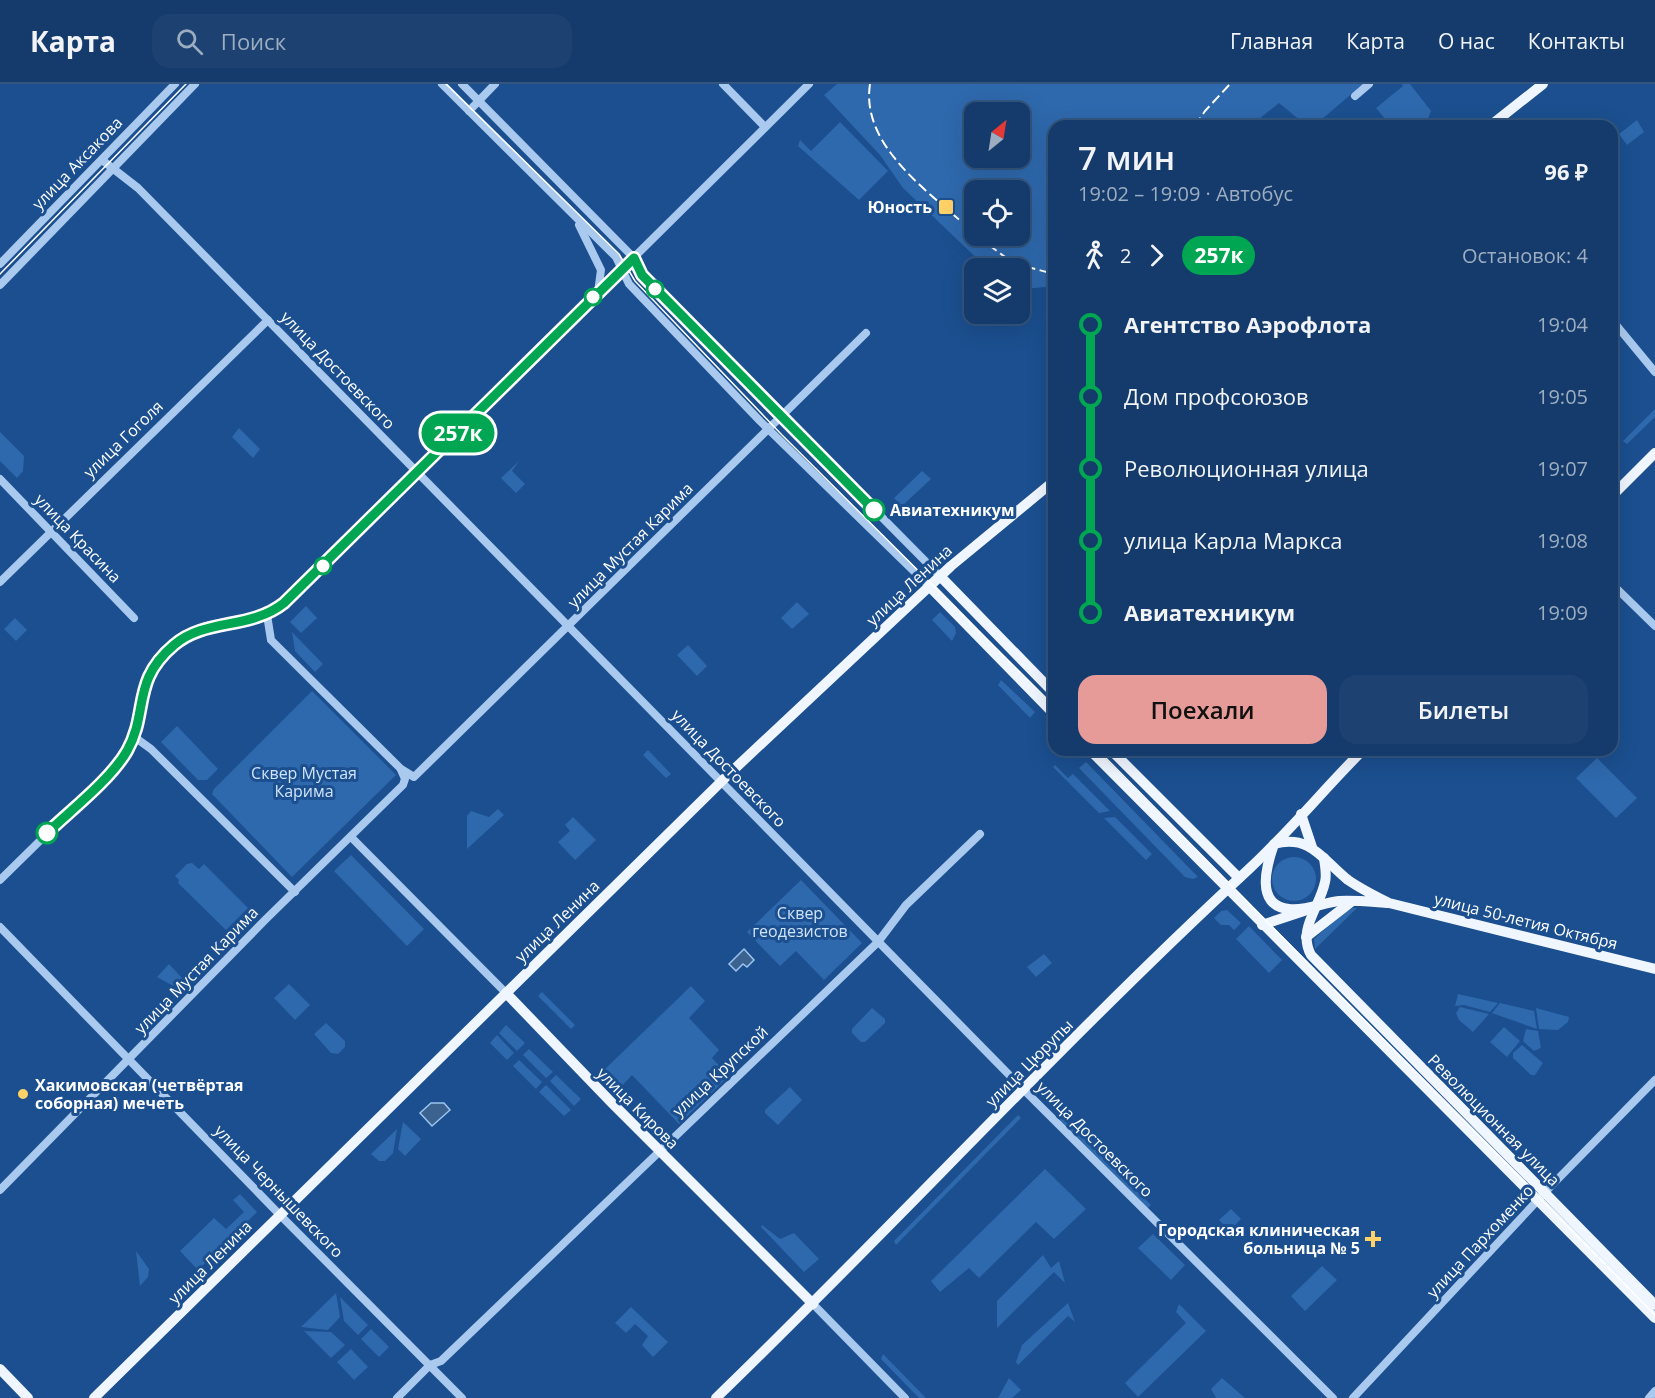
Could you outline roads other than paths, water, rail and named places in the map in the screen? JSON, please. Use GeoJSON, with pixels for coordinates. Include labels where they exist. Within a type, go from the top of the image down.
{"type":"FeatureCollection","features":[{"type":"Feature","properties":{"kind":"main road"},"geometry":{"type":"LineString","coordinates":[[1498,120],[1543,84]]}},
{"type":"Feature","properties":{"kind":"main road"},"geometry":{"type":"LineString","coordinates":[[1618,490],[1655,453]]}},
{"type":"Feature","properties":{"kind":"main road","name":"улица Ленина"},"geometry":{"type":"LineString","coordinates":[[94,1398],[721,782],[940,576],[1048,486]]}},
{"type":"Feature","properties":{"kind":"main road"},"geometry":{"type":"LineString","coordinates":[[940,576],[1048,687]]}},
{"type":"Feature","properties":{"kind":"main road"},"geometry":{"type":"LineString","coordinates":[[929,586],[1048,708]]}},
{"type":"Feature","properties":{"kind":"main road"},"geometry":{"type":"LineString","coordinates":[[1096,756],[1295,958],[1541,1196],[1655,1318]]}},
{"type":"Feature","properties":{"kind":"main road"},"geometry":{"type":"LineString","coordinates":[[1117,756],[1239,878]]}},
{"type":"Feature","properties":{"kind":"main road","name":"улица Цюрупы"},"geometry":{"type":"LineString","coordinates":[[716,1398],[1274,844],[1358,756]]}},
{"type":"Feature","properties":{"kind":"main road"},"geometry":{"type":"LineString","coordinates":[[1301,814],[1312,847]]}},
{"type":"Feature","properties":{"kind":"main road"},"geometry":{"type":"LineString","coordinates":[[1306,937],[1314,906],[1325,882],[1324,858],[1312,847],[1289,840],[1274,844],[1265,871],[1266,887],[1270,898],[1279,906],[1290,909],[1314,906]]}},
{"type":"Feature","properties":{"kind":"main road","name":"улица 50-летия Октября"},"geometry":{"type":"LineString","coordinates":[[1324,858],[1350,881],[1389,903]]}},
{"type":"Feature","properties":{"kind":"main road"},"geometry":{"type":"LineString","coordinates":[[1306,937],[1351,902]]}},
{"type":"Feature","properties":{"kind":"main road","name":"улица 50-летия Октября"},"geometry":{"type":"LineString","coordinates":[[1314,906],[1351,902],[1389,903],[1655,969]]}},
{"type":"Feature","properties":{"kind":"main road"},"geometry":{"type":"LineString","coordinates":[[1262,925],[1291,917],[1314,906]]}},
{"type":"Feature","properties":{"kind":"main road","name":"Революционная улица"},"geometry":{"type":"LineString","coordinates":[[1306,937],[1311,955],[1541,1196],[1655,1305]]}},
{"type":"Feature","properties":{"kind":"main road","name":"улица Кирова"},"geometry":{"type":"LineString","coordinates":[[506,993],[659,1151],[813,1304]]}},
{"type":"Feature","properties":{"kind":"main road"},"geometry":{"type":"LineString","coordinates":[[0,1369],[28,1398]]}},
{"type":"Feature","properties":{"kind":"street","name":"улица Аксакова"},"geometry":{"type":"LineString","coordinates":[[0,264],[176,84]]}},
{"type":"Feature","properties":{"kind":"street"},"geometry":{"type":"LineString","coordinates":[[0,285],[195,84]]}},
{"type":"Feature","properties":{"kind":"street"},"geometry":{"type":"LineString","coordinates":[[442,84],[616,257],[629,284],[768,428],[929,586]]}},
{"type":"Feature","properties":{"kind":"street"},"geometry":{"type":"LineString","coordinates":[[462,84],[634,258],[642,275],[940,576]]}},
{"type":"Feature","properties":{"kind":"street"},"geometry":{"type":"LineString","coordinates":[[469,111],[495,84]]}},
{"type":"Feature","properties":{"kind":"street"},"geometry":{"type":"LineString","coordinates":[[723,84],[765,127]]}},
{"type":"Feature","properties":{"kind":"street"},"geometry":{"type":"LineString","coordinates":[[0,880],[113,769],[126,752],[133,736],[148,677],[176,643],[207,628],[267,615],[294,594],[809,84]]}},
{"type":"Feature","properties":{"kind":"street"},"geometry":{"type":"LineString","coordinates":[[1355,96],[1369,84]]}},
{"type":"Feature","properties":{"kind":"street","name":"улица Достоевского"},"geometry":{"type":"LineString","coordinates":[[102,160],[113,171],[138,188],[1024,1090],[1333,1398]]}},
{"type":"Feature","properties":{"kind":"street"},"geometry":{"type":"LineString","coordinates":[[571,212],[586,236],[601,270],[598,291]]}},
{"type":"Feature","properties":{"kind":"street","name":"улица Гоголя"},"geometry":{"type":"LineString","coordinates":[[0,582],[267,320]]}},
{"type":"Feature","properties":{"kind":"street"},"geometry":{"type":"LineString","coordinates":[[1618,327],[1655,372]]}},
{"type":"Feature","properties":{"kind":"street","name":"улица Мустая Карима"},"geometry":{"type":"LineString","coordinates":[[401,769],[414,777],[866,333]]}},
{"type":"Feature","properties":{"kind":"street","name":"улица Красина"},"geometry":{"type":"LineString","coordinates":[[0,479],[134,618]]}},
{"type":"Feature","properties":{"kind":"street"},"geometry":{"type":"LineString","coordinates":[[1618,590],[1655,626]]}},
{"type":"Feature","properties":{"kind":"street"},"geometry":{"type":"LineString","coordinates":[[267,615],[271,640],[401,769]]}},
{"type":"Feature","properties":{"kind":"street"},"geometry":{"type":"LineString","coordinates":[[133,736],[151,749],[295,891]]}},
{"type":"Feature","properties":{"kind":"street","name":"улица Мустая Карима"},"geometry":{"type":"LineString","coordinates":[[0,1190],[403,785],[405,779],[401,769]]}},
{"type":"Feature","properties":{"kind":"street","name":"улица Крупской"},"geometry":{"type":"LineString","coordinates":[[398,1398],[429,1365],[441,1361],[878,942],[906,905],[980,834]]}},
{"type":"Feature","properties":{"kind":"street","name":"улица Кирова"},"geometry":{"type":"LineString","coordinates":[[351,837],[506,993]]}},
{"type":"Feature","properties":{"kind":"street","name":"улица Чернышевского"},"geometry":{"type":"LineString","coordinates":[[0,927],[462,1398]]}},
{"type":"Feature","properties":{"kind":"street","name":"улица Пархоменко"},"geometry":{"type":"LineString","coordinates":[[1353,1398],[1541,1196],[1655,1080]]}},
{"type":"Feature","properties":{"kind":"street","name":"улица Кирова"},"geometry":{"type":"LineString","coordinates":[[813,1304],[905,1398]]}},
{"type":"Feature","properties":{"kind":"street"},"geometry":{"type":"LineString","coordinates":[[1648,1398],[1655,1391]]}},
{"type":"Feature","properties":{"kind":"tram line"},"geometry":{"type":"LineString","coordinates":[[0,274],[186,84]]}},
{"type":"Feature","properties":{"kind":"tram line"},"geometry":{"type":"LineString","coordinates":[[446,84],[619,254],[635,281],[782,435],[1048,700]]}},
{"type":"Feature","properties":{"kind":"tram line"},"geometry":{"type":"LineString","coordinates":[[1104,756],[1655,1315]]}},
{"type":"Feature","properties":{"kind":"railway"},"geometry":{"type":"LineString","coordinates":[[870,84],[870,107],[876,129],[888,149],[921,186],[964,224]]}},
{"type":"Feature","properties":{"kind":"railway"},"geometry":{"type":"LineString","coordinates":[[1199,120],[1230,84]]}},
{"type":"Feature","properties":{"kind":"railway"},"geometry":{"type":"LineString","coordinates":[[990,246],[1013,263],[1048,272]]}},
{"type":"Feature","properties":{"kind":"place","name":"Юность"},"geometry":{"type":"Point","coordinates":[946,207]}},
{"type":"Feature","properties":{"kind":"place","name":"Авиатехникум"},"geometry":{"type":"Point","coordinates":[874,510]}},
{"type":"Feature","properties":{"kind":"place","name":"Хакимовская (четвёртая соборная) мечеть"},"geometry":{"type":"Point","coordinates":[23,1094]}},
{"type":"Feature","properties":{"kind":"place","name":"Городская клиническая больница № 5"},"geometry":{"type":"Point","coordinates":[1373,1239]}},
{"type":"Feature","properties":{"kind":"park label","name":"Сквер Мустая Карима"},"geometry":{"type":"Point","coordinates":[304,782]}},
{"type":"Feature","properties":{"kind":"park label","name":"Сквер геодезистов"},"geometry":{"type":"Point","coordinates":[800,922]}}]}
